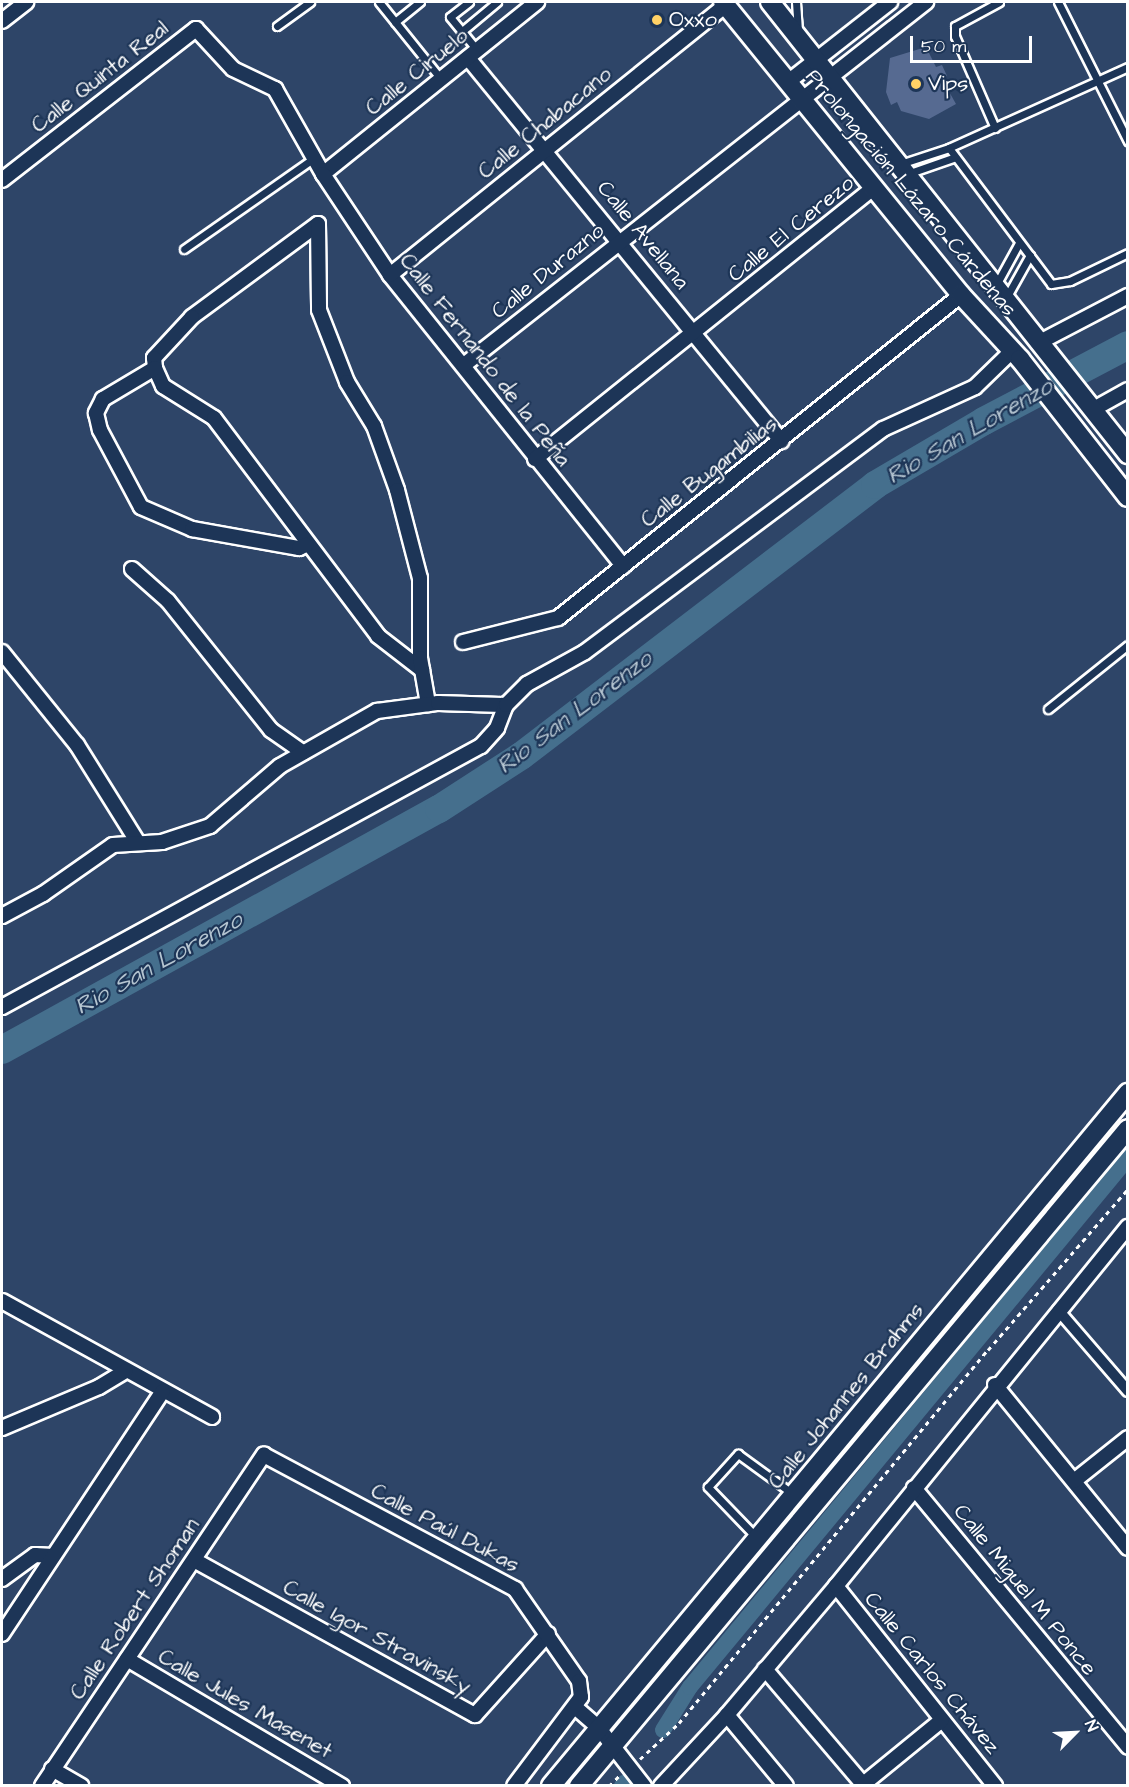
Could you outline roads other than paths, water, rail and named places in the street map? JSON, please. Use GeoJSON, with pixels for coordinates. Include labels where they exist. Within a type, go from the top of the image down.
{"type":"FeatureCollection","features":[{"type":"Feature","properties":{"kind":"main road","name":"Prolongación Lázaro Cárdenas"},"geometry":{"type":"LineString","coordinates":[[770,2],[904,169],[1040,346],[1128,454]]}},
{"type":"Feature","properties":{"kind":"main road","name":"Prolongación Lázaro Cárdenas"},"geometry":{"type":"LineString","coordinates":[[724,3],[961,295],[1016,355],[1128,496]]}},
{"type":"Feature","properties":{"kind":"main road","name":"Calle Johannes Brahms"},"geometry":{"type":"LineString","coordinates":[[551,1785],[795,1496],[1128,1093]]}},
{"type":"Feature","properties":{"kind":"main road","name":"Calle Johannes Brahms"},"geometry":{"type":"LineString","coordinates":[[579,1785],[1128,1129]]}},
{"type":"Feature","properties":{"kind":"street"},"geometry":{"type":"LineString","coordinates":[[2,21],[26,2]]}},
{"type":"Feature","properties":{"kind":"street","name":"Calle Ciruelo"},"geometry":{"type":"LineString","coordinates":[[323,174],[537,2]]}},
{"type":"Feature","properties":{"kind":"street"},"geometry":{"type":"LineString","coordinates":[[788,82],[890,2]]}},
{"type":"Feature","properties":{"kind":"street","name":"Calle Durazno"},"geometry":{"type":"LineString","coordinates":[[464,365],[620,240],[926,2]]}},
{"type":"Feature","properties":{"kind":"street","name":"Calle Chabacano"},"geometry":{"type":"LineString","coordinates":[[390,275],[724,3]]}},
{"type":"Feature","properties":{"kind":"street","name":"Calle Fernando de la Peña"},"geometry":{"type":"LineString","coordinates":[[196,29],[233,69],[275,89],[323,174],[390,275],[464,365],[535,459],[623,566]]}},
{"type":"Feature","properties":{"kind":"street","name":"Calle Quinta Real"},"geometry":{"type":"LineString","coordinates":[[2,180],[196,29]]}},
{"type":"Feature","properties":{"kind":"street","name":"Calle Avellana"},"geometry":{"type":"LineString","coordinates":[[472,54],[782,441]]}},
{"type":"Feature","properties":{"kind":"street","name":"Calle El Cerezo"},"geometry":{"type":"LineString","coordinates":[[535,459],[875,187]]}},
{"type":"Feature","properties":{"kind":"street"},"geometry":{"type":"LineString","coordinates":[[422,670],[378,636],[306,545],[213,418],[163,386],[154,368],[154,358],[192,317],[318,224],[319,310],[347,382],[374,426],[397,490],[420,578],[422,670],[428,704]]}},
{"type":"Feature","properties":{"kind":"street","name":"Calle Bugambilias"},"geometry":{"type":"LineString","coordinates":[[463,642],[558,618],[782,441],[961,295]]}},
{"type":"Feature","properties":{"kind":"street"},"geometry":{"type":"LineString","coordinates":[[1040,346],[1128,296]]}},
{"type":"Feature","properties":{"kind":"street"},"geometry":{"type":"LineString","coordinates":[[2,1007],[481,746],[497,728],[506,705],[527,684],[585,652],[729,547],[883,429],[975,387],[1016,355]]}},
{"type":"Feature","properties":{"kind":"street"},"geometry":{"type":"LineString","coordinates":[[154,368],[103,399],[96,413],[100,430],[141,507],[192,529],[299,548],[306,545]]}},
{"type":"Feature","properties":{"kind":"street"},"geometry":{"type":"LineString","coordinates":[[1086,403],[1128,390]]}},
{"type":"Feature","properties":{"kind":"street"},"geometry":{"type":"LineString","coordinates":[[132,569],[168,600],[272,730],[303,752]]}},
{"type":"Feature","properties":{"kind":"street"},"geometry":{"type":"LineString","coordinates":[[2,652],[77,745],[137,841]]}},
{"type":"Feature","properties":{"kind":"street"},"geometry":{"type":"LineString","coordinates":[[2,916],[43,894],[113,845],[137,841],[162,843],[210,826],[280,766],[377,711],[428,704],[506,705]]}},
{"type":"Feature","properties":{"kind":"street"},"geometry":{"type":"LineString","coordinates":[[661,1785],[727,1715],[836,1586],[995,1385],[1128,1227]]}},
{"type":"Feature","properties":{"kind":"street"},"geometry":{"type":"LineString","coordinates":[[2,1301],[212,1417]]}},
{"type":"Feature","properties":{"kind":"street"},"geometry":{"type":"LineString","coordinates":[[1058,1310],[1128,1391]]}},
{"type":"Feature","properties":{"kind":"street"},"geometry":{"type":"LineString","coordinates":[[2,1428],[99,1387],[126,1371]]}},
{"type":"Feature","properties":{"kind":"street"},"geometry":{"type":"LineString","coordinates":[[995,1385],[1128,1548]]}},
{"type":"Feature","properties":{"kind":"street"},"geometry":{"type":"LineString","coordinates":[[2,1634],[164,1391]]}},
{"type":"Feature","properties":{"kind":"street"},"geometry":{"type":"LineString","coordinates":[[1074,1481],[1128,1438]]}},
{"type":"Feature","properties":{"kind":"street","name":"Calle Robert Shoman"},"geometry":{"type":"LineString","coordinates":[[42,1785],[264,1455]]}},
{"type":"Feature","properties":{"kind":"street","name":"Calle Paúl Dukas"},"geometry":{"type":"LineString","coordinates":[[264,1455],[515,1589],[579,1681],[581,1697],[576,1707]]}},
{"type":"Feature","properties":{"kind":"street","name":"Calle Miguel M Ponce"},"geometry":{"type":"LineString","coordinates":[[914,1488],[1128,1747]]}},
{"type":"Feature","properties":{"kind":"street"},"geometry":{"type":"LineString","coordinates":[[2,1579],[35,1555],[53,1556]]}},
{"type":"Feature","properties":{"kind":"street","name":"Calle Igor Stravinsky"},"geometry":{"type":"LineString","coordinates":[[194,1560],[475,1715],[548,1634]]}},
{"type":"Feature","properties":{"kind":"street","name":"Calle Carlos Chávez"},"geometry":{"type":"LineString","coordinates":[[836,1586],[995,1785]]}},
{"type":"Feature","properties":{"kind":"street","name":"Calle Jules Masenet"},"geometry":{"type":"LineString","coordinates":[[127,1659],[342,1785]]}},
{"type":"Feature","properties":{"kind":"street"},"geometry":{"type":"LineString","coordinates":[[765,1669],[862,1785],[942,1720]]}},
{"type":"Feature","properties":{"kind":"street"},"geometry":{"type":"LineString","coordinates":[[514,1785],[576,1707],[598,1727],[644,1785]]}},
{"type":"Feature","properties":{"kind":"street"},"geometry":{"type":"LineString","coordinates":[[727,1715],[786,1785]]}},
{"type":"Feature","properties":{"kind":"street"},"geometry":{"type":"LineString","coordinates":[[52,1769],[82,1785]]}},
{"type":"Feature","properties":{"kind":"lane"},"geometry":{"type":"LineString","coordinates":[[277,26],[310,2]]}},
{"type":"Feature","properties":{"kind":"lane"},"geometry":{"type":"LineString","coordinates":[[379,2],[441,79]]}},
{"type":"Feature","properties":{"kind":"lane"},"geometry":{"type":"LineString","coordinates":[[395,22],[420,2]]}},
{"type":"Feature","properties":{"kind":"lane"},"geometry":{"type":"LineString","coordinates":[[469,2],[450,17],[472,54]]}},
{"type":"Feature","properties":{"kind":"lane"},"geometry":{"type":"LineString","coordinates":[[461,32],[497,2]]}},
{"type":"Feature","properties":{"kind":"lane"},"geometry":{"type":"LineString","coordinates":[[796,2],[798,36]]}},
{"type":"Feature","properties":{"kind":"lane"},"geometry":{"type":"LineString","coordinates":[[995,128],[955,36],[955,26],[999,2]]}},
{"type":"Feature","properties":{"kind":"lane"},"geometry":{"type":"LineString","coordinates":[[1058,2],[1128,141]]}},
{"type":"Feature","properties":{"kind":"lane"},"geometry":{"type":"LineString","coordinates":[[904,169],[1128,67]]}},
{"type":"Feature","properties":{"kind":"lane"},"geometry":{"type":"LineString","coordinates":[[949,148],[953,158],[1051,284],[1059,286],[1128,253]]}},
{"type":"Feature","properties":{"kind":"lane"},"geometry":{"type":"LineString","coordinates":[[184,249],[314,158]]}},
{"type":"Feature","properties":{"kind":"lane"},"geometry":{"type":"LineString","coordinates":[[904,169],[953,158]]}},
{"type":"Feature","properties":{"kind":"lane"},"geometry":{"type":"LineString","coordinates":[[1000,293],[1019,243]]}},
{"type":"Feature","properties":{"kind":"lane"},"geometry":{"type":"LineString","coordinates":[[1000,293],[1030,255]]}},
{"type":"Feature","properties":{"kind":"lane"},"geometry":{"type":"LineString","coordinates":[[1048,709],[1128,645]]}},
{"type":"Feature","properties":{"kind":"lane"},"geometry":{"type":"LineString","coordinates":[[759,1539],[708,1487],[738,1454],[795,1496]]}},
{"type":"Feature","properties":{"kind":"waterway","name":"Rio San Lorenzo"},"geometry":{"type":"LineString","coordinates":[[2,1050],[439,809],[521,756],[875,485],[984,421],[1128,345]]}},
{"type":"Feature","properties":{"kind":"waterway"},"geometry":{"type":"LineString","coordinates":[[663,1730],[690,1687],[1128,1158]]}},
{"type":"Feature","properties":{"kind":"place","name":"Oxxo"},"geometry":{"type":"Point","coordinates":[657,20]}},
{"type":"Feature","properties":{"kind":"place","name":"Vips"},"geometry":{"type":"Point","coordinates":[916,84]}}]}
